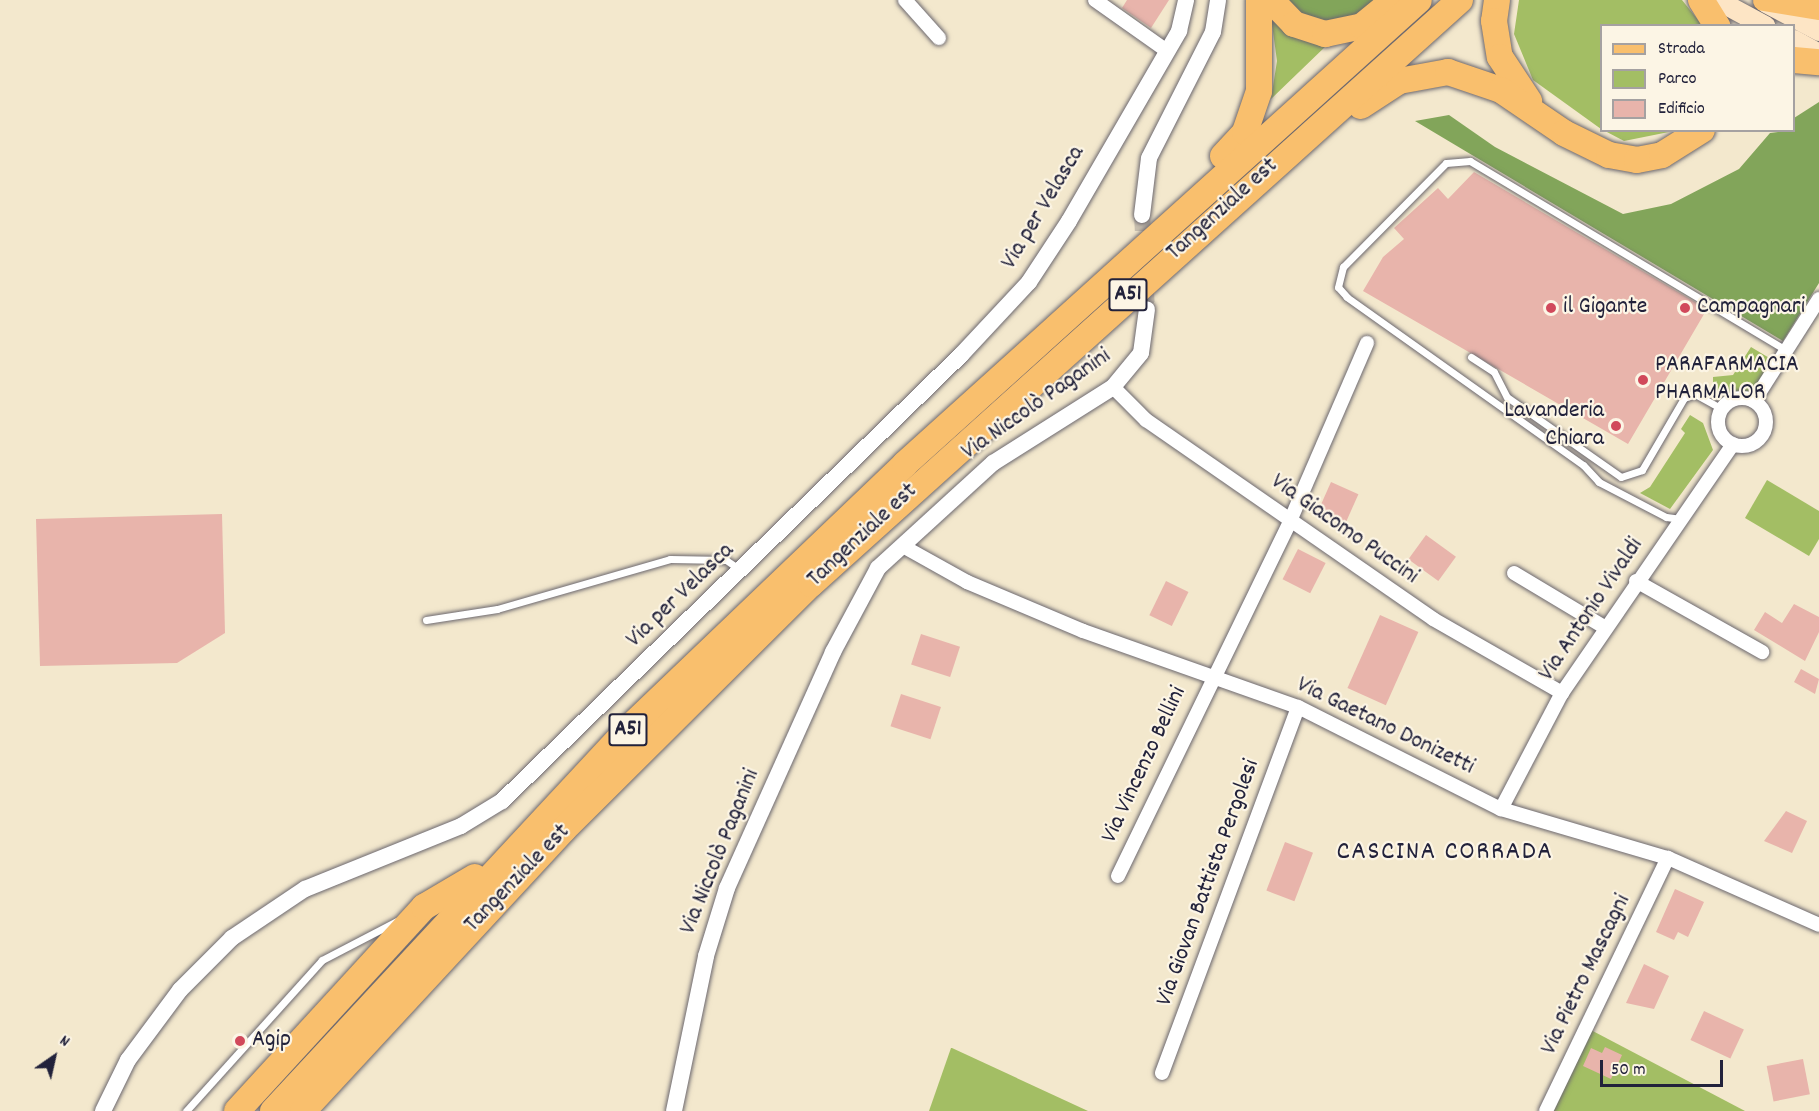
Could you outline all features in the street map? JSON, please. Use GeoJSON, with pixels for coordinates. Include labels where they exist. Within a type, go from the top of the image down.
{"type":"FeatureCollection","features":[{"type":"Feature","properties":{"kind":"highway"},"geometry":{"type":"LineString","coordinates":[[1174,219],[1195,183],[1240,140],[1252,118],[1263,67],[1259,0]]}},
{"type":"Feature","properties":{"kind":"highway"},"geometry":{"type":"LineString","coordinates":[[1271,0],[1294,24],[1325,34],[1362,26],[1393,0]]}},
{"type":"Feature","properties":{"kind":"highway","name":"Tangenziale est"},"geometry":{"type":"LineString","coordinates":[[273,1111],[496,864],[627,730],[905,464],[1419,0]]}},
{"type":"Feature","properties":{"kind":"highway","name":"Tangenziale est"},"geometry":{"type":"LineString","coordinates":[[303,1111],[547,848],[811,584],[1289,151],[1460,0]]}},
{"type":"Feature","properties":{"kind":"highway"},"geometry":{"type":"LineString","coordinates":[[1497,0],[1494,21],[1500,57],[1541,115]]}},
{"type":"Feature","properties":{"kind":"highway"},"geometry":{"type":"LineString","coordinates":[[1701,0],[1716,24]]}},
{"type":"Feature","properties":{"kind":"highway"},"geometry":{"type":"LineString","coordinates":[[1795,60],[1819,62]]}},
{"type":"Feature","properties":{"kind":"highway"},"geometry":{"type":"LineString","coordinates":[[1289,151],[1319,143],[1375,94],[1424,73],[1469,76],[1541,115],[1577,141],[1625,159],[1675,150],[1699,132]]}},
{"type":"Feature","properties":{"kind":"highway"},"geometry":{"type":"LineString","coordinates":[[237,1111],[424,907],[496,864]]}},
{"type":"Feature","properties":{"kind":"main road"},"geometry":{"type":"LineString","coordinates":[[1717,0],[1761,24]]}},
{"type":"Feature","properties":{"kind":"main road"},"geometry":{"type":"LineString","coordinates":[[1762,0],[1819,9]]}},
{"type":"Feature","properties":{"kind":"main road"},"geometry":{"type":"LineString","coordinates":[[1762,0],[1819,31]]}},
{"type":"Feature","properties":{"kind":"main road"},"geometry":{"type":"LineString","coordinates":[[1795,41],[1819,54]]}},
{"type":"Feature","properties":{"kind":"street"},"geometry":{"type":"LineString","coordinates":[[905,0],[939,39]]}},
{"type":"Feature","properties":{"kind":"street"},"geometry":{"type":"LineString","coordinates":[[1095,0],[1167,51]]}},
{"type":"Feature","properties":{"kind":"street","name":"Via per Velasca"},"geometry":{"type":"LineString","coordinates":[[103,1111],[128,1060],[180,990],[232,938],[305,889],[461,826],[502,801],[741,571],[1029,282],[1167,51],[1186,0]]}},
{"type":"Feature","properties":{"kind":"street"},"geometry":{"type":"LineString","coordinates":[[1142,215],[1149,158],[1213,32],[1218,0]]}},
{"type":"Feature","properties":{"kind":"street"},"geometry":{"type":"LineString","coordinates":[[1754,401],[1819,299]]}},
{"type":"Feature","properties":{"kind":"street","name":"Via Niccolò Paganini"},"geometry":{"type":"LineString","coordinates":[[674,1111],[706,956],[727,888],[849,622],[903,545],[950,499],[1022,442],[1113,387],[1141,353],[1147,309]]}},
{"type":"Feature","properties":{"kind":"street","name":"Via Vincenzo Bellini"},"geometry":{"type":"LineString","coordinates":[[1118,876],[1213,674],[1290,521],[1367,343]]}},
{"type":"Feature","properties":{"kind":"street","name":"Via Giacomo Puccini"},"geometry":{"type":"LineString","coordinates":[[1113,387],[1146,420],[1433,619],[1562,693]]}},
{"type":"Feature","properties":{"kind":"street"},"geometry":{"type":"LineString","coordinates":[[1740,398],[1754,401],[1766,419],[1763,434],[1753,443],[1733,444],[1719,425],[1722,409],[1740,398]]}},
{"type":"Feature","properties":{"kind":"street","name":"Via Antonio Vivaldi"},"geometry":{"type":"LineString","coordinates":[[1501,809],[1562,693],[1636,581],[1733,444]]}},
{"type":"Feature","properties":{"kind":"street","name":"Via Gaetano Donizetti"},"geometry":{"type":"LineString","coordinates":[[903,545],[933,563],[1083,631],[1213,674],[1298,707],[1501,809],[1668,858],[1819,925]]}},
{"type":"Feature","properties":{"kind":"street"},"geometry":{"type":"LineString","coordinates":[[1514,573],[1606,628]]}},
{"type":"Feature","properties":{"kind":"street"},"geometry":{"type":"LineString","coordinates":[[1636,581],[1762,652]]}},
{"type":"Feature","properties":{"kind":"street","name":"Via Giovan Battista Pergolesi"},"geometry":{"type":"LineString","coordinates":[[1162,1073],[1298,707]]}},
{"type":"Feature","properties":{"kind":"street","name":"Via Pietro Mascagni"},"geometry":{"type":"LineString","coordinates":[[1546,1111],[1668,858]]}},
{"type":"Feature","properties":{"kind":"lane"},"geometry":{"type":"LineString","coordinates":[[1682,519],[1666,517],[1599,482],[1583,465],[1347,297],[1338,287],[1343,267],[1446,163],[1470,161],[1786,350]]}},
{"type":"Feature","properties":{"kind":"lane"},"geometry":{"type":"LineString","coordinates":[[1471,357],[1494,372],[1507,397],[1621,477],[1642,470],[1684,398],[1695,394],[1722,409]]}},
{"type":"Feature","properties":{"kind":"lane"},"geometry":{"type":"LineString","coordinates":[[426,620],[497,609],[670,559],[726,560],[741,571]]}},
{"type":"Feature","properties":{"kind":"lane"},"geometry":{"type":"LineString","coordinates":[[186,1111],[322,960],[424,907]]}},
{"type":"Feature","properties":{"kind":"green space"},"geometry":{"type":"Polygon","coordinates":[[[1285,0],[1381,0],[1341,25],[1303,17],[1285,0]]]}},
{"type":"Feature","properties":{"kind":"green space"},"geometry":{"type":"Polygon","coordinates":[[[1519,0],[1682,0],[1701,24],[1600,24],[1600,128],[1533,80],[1514,34],[1519,0]]]}},
{"type":"Feature","properties":{"kind":"green space"},"geometry":{"type":"Polygon","coordinates":[[[1271,17],[1288,35],[1327,45],[1271,99],[1277,61],[1271,17]]]}},
{"type":"Feature","properties":{"kind":"green space"},"geometry":{"type":"Polygon","coordinates":[[[1819,102],[1819,283],[1783,341],[1415,121],[1449,115],[1495,147],[1623,214],[1671,204],[1739,169],[1770,133],[1795,132],[1795,117],[1819,102]]]}},
{"type":"Feature","properties":{"kind":"green space"},"geometry":{"type":"Polygon","coordinates":[[[1607,132],[1669,132],[1624,141],[1607,132]]]}},
{"type":"Feature","properties":{"kind":"green space"},"geometry":{"type":"Polygon","coordinates":[[[1751,347],[1771,359],[1764,377],[1749,393],[1713,395],[1713,377],[1733,375],[1751,347]]]}},
{"type":"Feature","properties":{"kind":"green space"},"geometry":{"type":"Polygon","coordinates":[[[1690,415],[1703,423],[1713,450],[1670,509],[1640,493],[1650,487],[1685,433],[1681,429],[1690,415]]]}},
{"type":"Feature","properties":{"kind":"green space"},"geometry":{"type":"Polygon","coordinates":[[[1767,480],[1819,511],[1819,539],[1809,556],[1745,518],[1767,480]]]}},
{"type":"Feature","properties":{"kind":"green space"},"geometry":{"type":"Polygon","coordinates":[[[1589,1029],[1745,1111],[1549,1111],[1589,1029]]]}},
{"type":"Feature","properties":{"kind":"green space"},"geometry":{"type":"Polygon","coordinates":[[[952,1048],[1088,1111],[929,1111],[952,1048]]]}},
{"type":"Feature","properties":{"kind":"building"},"geometry":{"type":"Polygon","coordinates":[[[1127,0],[1169,0],[1151,28],[1122,8],[1127,0]]]}},
{"type":"Feature","properties":{"kind":"building","name":"il Gigante"},"geometry":{"type":"Polygon","coordinates":[[[1474,172],[1707,309],[1628,444],[1363,291],[1383,257],[1404,239],[1394,228],[1438,188],[1448,199],[1474,172]]]}},
{"type":"Feature","properties":{"kind":"building"},"geometry":{"type":"Polygon","coordinates":[[[1331,482],[1358,494],[1346,523],[1318,510],[1331,482]]]}},
{"type":"Feature","properties":{"kind":"building"},"geometry":{"type":"Polygon","coordinates":[[[222,514],[225,633],[177,663],[40,666],[36,519],[222,514]]]}},
{"type":"Feature","properties":{"kind":"building"},"geometry":{"type":"Polygon","coordinates":[[[1426,535],[1456,557],[1438,581],[1408,559],[1426,535]]]}},
{"type":"Feature","properties":{"kind":"building"},"geometry":{"type":"Polygon","coordinates":[[[1298,549],[1326,563],[1310,593],[1283,579],[1298,549]]]}},
{"type":"Feature","properties":{"kind":"building"},"geometry":{"type":"Polygon","coordinates":[[[1166,581],[1188,592],[1172,626],[1149,615],[1166,581]]]}},
{"type":"Feature","properties":{"kind":"building"},"geometry":{"type":"Polygon","coordinates":[[[1794,604],[1819,617],[1819,632],[1805,661],[1754,630],[1765,612],[1782,623],[1794,604]]]}},
{"type":"Feature","properties":{"kind":"building"},"geometry":{"type":"Polygon","coordinates":[[[1380,615],[1418,632],[1386,705],[1347,688],[1380,615]]]}},
{"type":"Feature","properties":{"kind":"building"},"geometry":{"type":"Polygon","coordinates":[[[921,634],[960,647],[950,677],[911,664],[921,634]]]}},
{"type":"Feature","properties":{"kind":"building"},"geometry":{"type":"Polygon","coordinates":[[[1801,669],[1819,679],[1815,694],[1794,682],[1801,669]]]}},
{"type":"Feature","properties":{"kind":"building"},"geometry":{"type":"Polygon","coordinates":[[[901,694],[941,707],[930,739],[890,726],[901,694]]]}},
{"type":"Feature","properties":{"kind":"building"},"geometry":{"type":"Polygon","coordinates":[[[1786,811],[1807,821],[1792,853],[1764,841],[1786,811]]]}},
{"type":"Feature","properties":{"kind":"building"},"geometry":{"type":"Polygon","coordinates":[[[1285,842],[1313,853],[1294,901],[1266,891],[1285,842]]]}},
{"type":"Feature","properties":{"kind":"building"},"geometry":{"type":"Polygon","coordinates":[[[1675,889],[1704,902],[1688,937],[1678,932],[1674,940],[1656,932],[1675,889]]]}},
{"type":"Feature","properties":{"kind":"building"},"geometry":{"type":"Polygon","coordinates":[[[1644,964],[1669,976],[1654,1009],[1626,1003],[1644,964]]]}},
{"type":"Feature","properties":{"kind":"building"},"geometry":{"type":"Polygon","coordinates":[[[1704,1011],[1744,1030],[1730,1059],[1690,1040],[1704,1011]]]}},
{"type":"Feature","properties":{"kind":"building"},"geometry":{"type":"Polygon","coordinates":[[[1605,1047],[1622,1055],[1611,1079],[1583,1066],[1591,1048],[1602,1053],[1605,1047]]]}},
{"type":"Feature","properties":{"kind":"building"},"geometry":{"type":"Polygon","coordinates":[[[1803,1059],[1810,1094],[1774,1101],[1767,1066],[1803,1059]]]}},
{"type":"Feature","properties":{"kind":"tunnel"},"geometry":{"type":"LineString","coordinates":[[1142,215],[1147,309]]}},
{"type":"Feature","properties":{"kind":"place","name":"il Gigante"},"geometry":{"type":"Point","coordinates":[1551,308]}},
{"type":"Feature","properties":{"kind":"place","name":"Campagnari"},"geometry":{"type":"Point","coordinates":[1685,308]}},
{"type":"Feature","properties":{"kind":"place","name":"PARAFARMACIA PHARMALOR"},"geometry":{"type":"Point","coordinates":[1643,380]}},
{"type":"Feature","properties":{"kind":"place","name":"Lavanderia Chiara"},"geometry":{"type":"Point","coordinates":[1616,426]}},
{"type":"Feature","properties":{"kind":"place","name":"Agip"},"geometry":{"type":"Point","coordinates":[240,1041]}},
{"type":"Feature","properties":{"kind":"district","name":"CASCINA CORRADA"},"geometry":{"type":"Point","coordinates":[1445,853]}}]}
